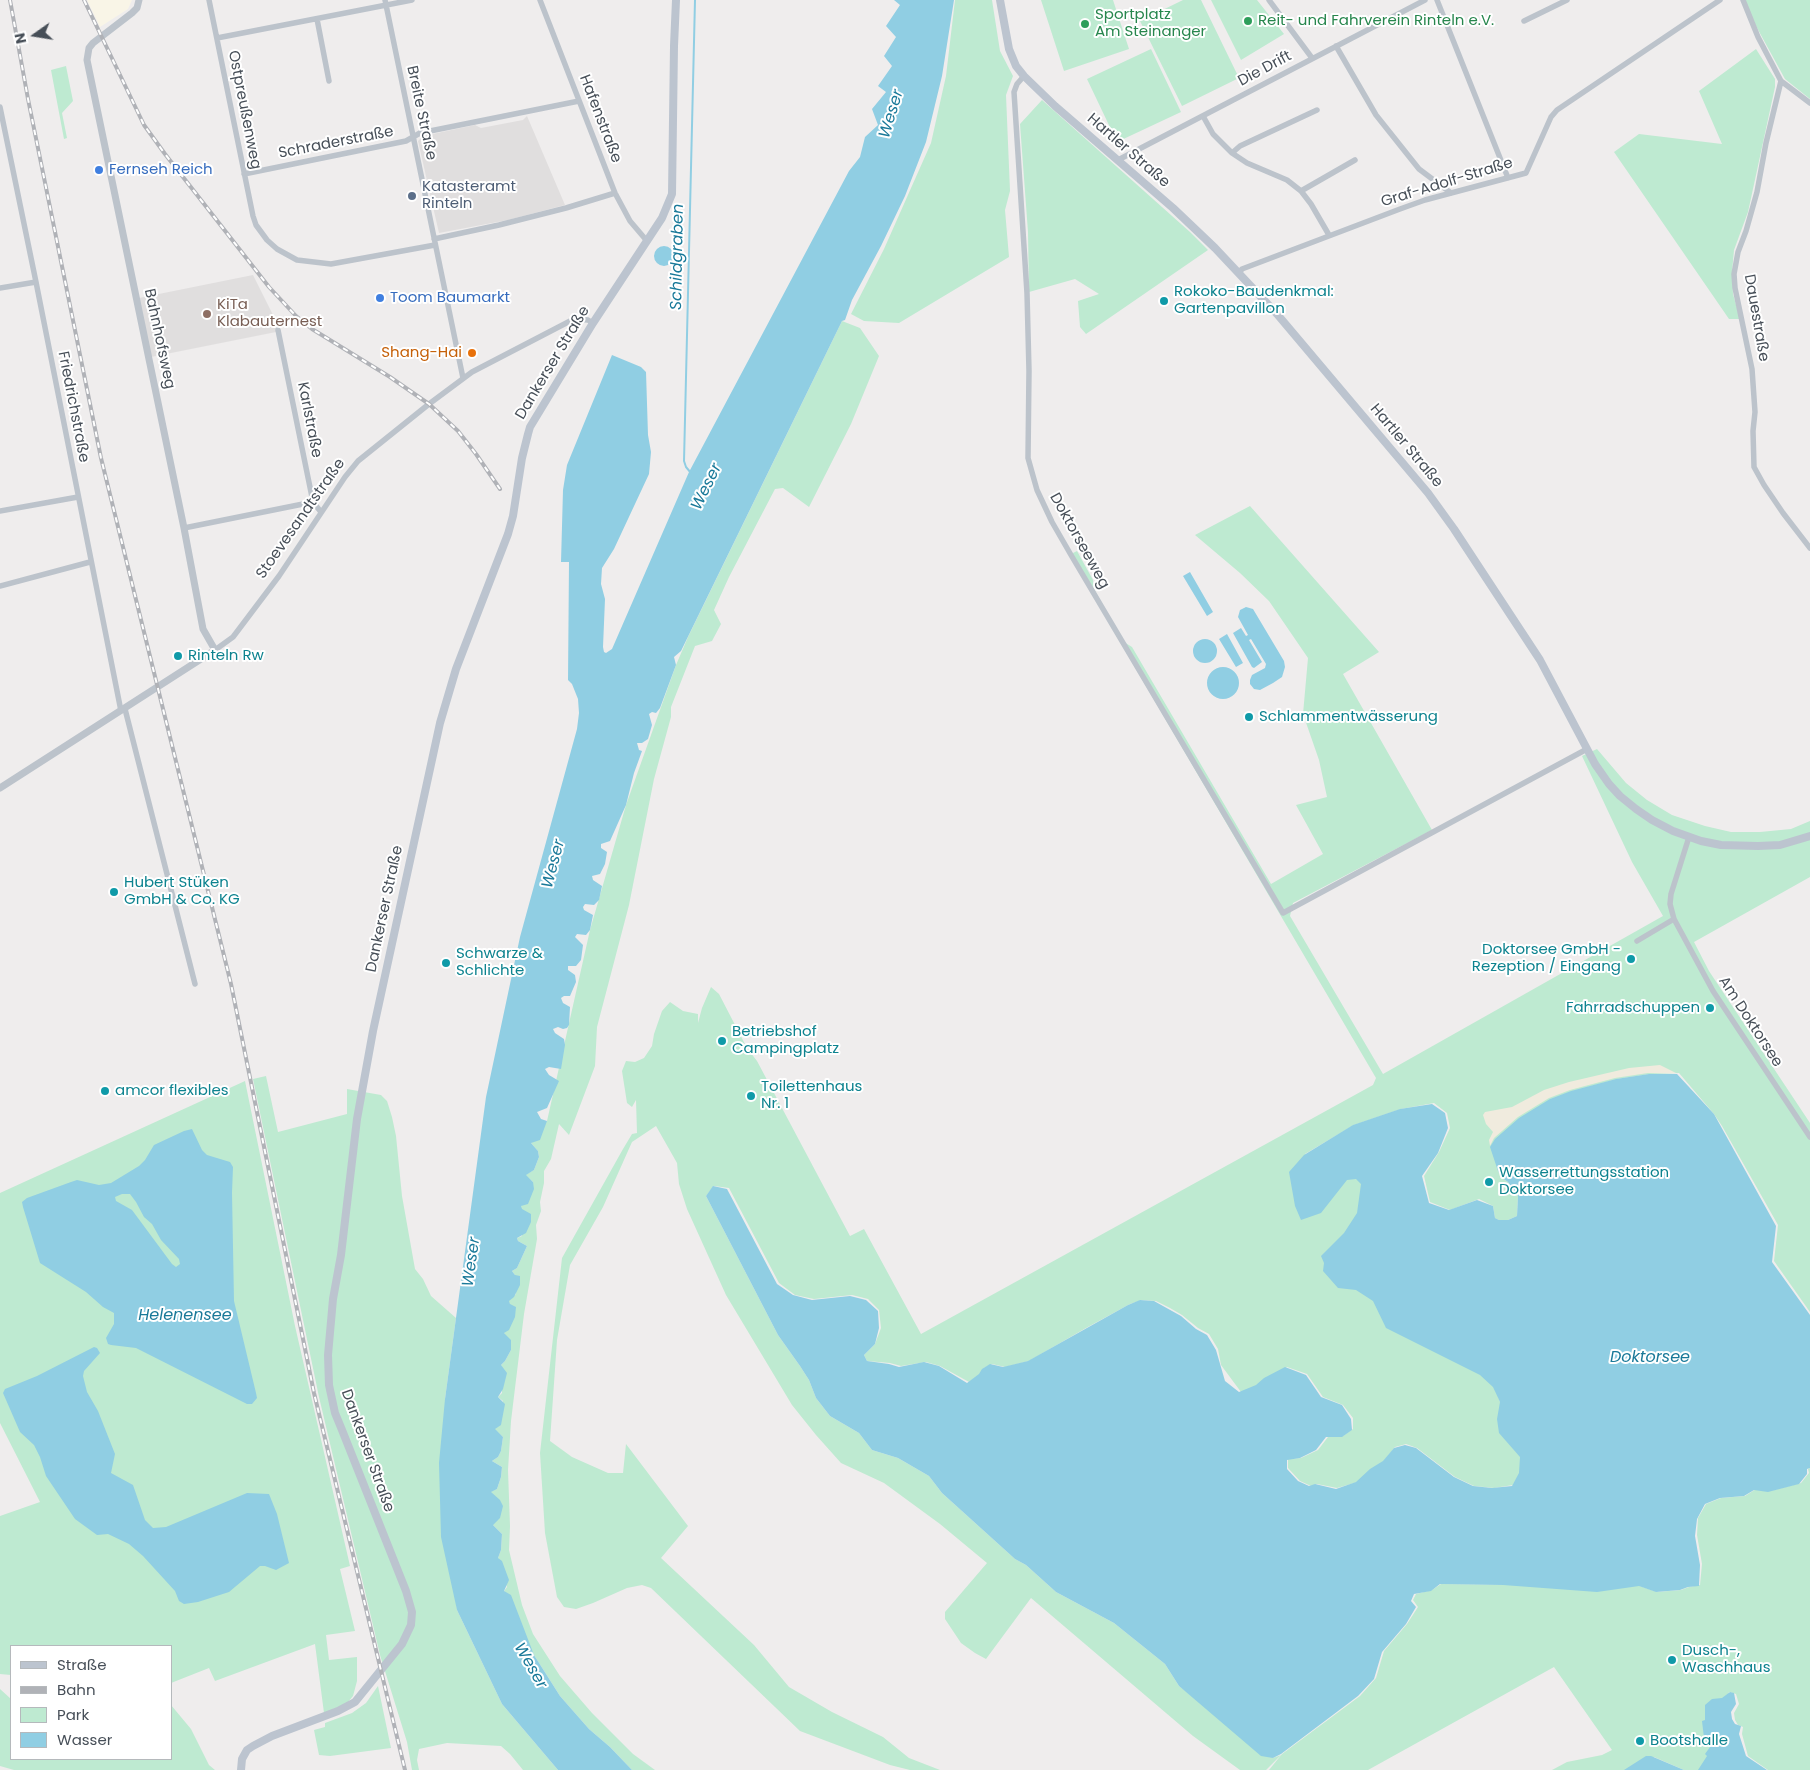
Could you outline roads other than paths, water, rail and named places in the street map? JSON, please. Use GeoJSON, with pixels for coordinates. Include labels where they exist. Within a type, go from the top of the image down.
{"type":"FeatureCollection","features":[{"type":"Feature","properties":{"kind":"main road","name":"Dankerser Straße"},"geometry":{"type":"LineString","coordinates":[[241,1770],[242,1759],[247,1750],[253,1746],[294,1727],[338,1711],[355,1702],[402,1644],[411,1626],[412,1612],[406,1591],[342,1430],[329,1385],[328,1355],[333,1299],[341,1255],[357,1119],[375,1022],[447,697],[508,534],[513,516],[523,452],[530,428],[593,323],[662,218],[672,194],[676,0]]}},
{"type":"Feature","properties":{"kind":"main road","name":"Hartler Straße"},"geometry":{"type":"LineString","coordinates":[[1000,0],[1009,49],[1016,66],[1024,76],[1055,106],[1173,208],[1239,273],[1277,314],[1442,512],[1540,660],[1587,749],[1609,784],[1636,810],[1663,826],[1689,837],[1721,845],[1741,847],[1780,844],[1810,836]]}},
{"type":"Feature","properties":{"kind":"street","name":"Bahnhofsweg"},"geometry":{"type":"LineString","coordinates":[[139,0],[137,8],[132,13],[102,35],[89,48],[89,69],[184,528],[203,629],[215,650]]}},
{"type":"Feature","properties":{"kind":"street","name":"Ostpreußenweg"},"geometry":{"type":"LineString","coordinates":[[209,0],[244,174],[256,225],[261,233],[276,249],[297,260],[331,264],[435,242]]}},
{"type":"Feature","properties":{"kind":"street"},"geometry":{"type":"LineString","coordinates":[[217,38],[317,19],[385,3],[412,0]]}},
{"type":"Feature","properties":{"kind":"street","name":"Hafenstraße"},"geometry":{"type":"LineString","coordinates":[[540,0],[615,193],[630,221],[648,241]]}},
{"type":"Feature","properties":{"kind":"street"},"geometry":{"type":"LineString","coordinates":[[1268,0],[1312,58]]}},
{"type":"Feature","properties":{"kind":"street","name":"Die Drift"},"geometry":{"type":"LineString","coordinates":[[1118,160],[1425,0]]}},
{"type":"Feature","properties":{"kind":"street"},"geometry":{"type":"LineString","coordinates":[[1437,0],[1508,178]]}},
{"type":"Feature","properties":{"kind":"street"},"geometry":{"type":"LineString","coordinates":[[1524,21],[1568,0]]}},
{"type":"Feature","properties":{"kind":"street","name":"Graf-Adolf-Straße"},"geometry":{"type":"LineString","coordinates":[[1239,273],[1242,270],[1400,209],[1526,173],[1551,117],[1557,110],[1720,0]]}},
{"type":"Feature","properties":{"kind":"street"},"geometry":{"type":"LineString","coordinates":[[1742,0],[1758,37],[1781,81],[1810,103]]}},
{"type":"Feature","properties":{"kind":"street","name":"Breite Straße"},"geometry":{"type":"LineString","coordinates":[[385,3],[463,378]]}},
{"type":"Feature","properties":{"kind":"street"},"geometry":{"type":"LineString","coordinates":[[317,19],[329,81]]}},
{"type":"Feature","properties":{"kind":"street"},"geometry":{"type":"LineString","coordinates":[[1336,46],[1376,115],[1419,169],[1451,193]]}},
{"type":"Feature","properties":{"kind":"street","name":"Doktorseeweg"},"geometry":{"type":"LineString","coordinates":[[1024,76],[1017,84],[1014,92],[1027,293],[1029,375],[1028,458],[1037,490],[1066,547],[1283,913],[1587,749]]}},
{"type":"Feature","properties":{"kind":"street","name":"Dauestraße"},"geometry":{"type":"LineString","coordinates":[[1781,81],[1766,143],[1757,192],[1738,252],[1734,274],[1735,288],[1752,369],[1755,412],[1753,431],[1754,467],[1783,514],[1810,548]]}},
{"type":"Feature","properties":{"kind":"street","name":"Schraderstraße"},"geometry":{"type":"LineString","coordinates":[[244,174],[406,141],[420,133],[579,101]]}},
{"type":"Feature","properties":{"kind":"street","name":"Friedrichstraße"},"geometry":{"type":"LineString","coordinates":[[0,108],[90,562],[123,710],[195,984]]}},
{"type":"Feature","properties":{"kind":"street"},"geometry":{"type":"LineString","coordinates":[[1232,152],[1240,146],[1317,110]]}},
{"type":"Feature","properties":{"kind":"street"},"geometry":{"type":"LineString","coordinates":[[1203,116],[1213,134],[1232,152],[1247,163],[1287,180],[1301,190],[1311,204],[1328,236]]}},
{"type":"Feature","properties":{"kind":"street"},"geometry":{"type":"LineString","coordinates":[[1301,190],[1355,160]]}},
{"type":"Feature","properties":{"kind":"street"},"geometry":{"type":"LineString","coordinates":[[435,242],[615,193]]}},
{"type":"Feature","properties":{"kind":"street"},"geometry":{"type":"LineString","coordinates":[[0,288],[36,282]]}},
{"type":"Feature","properties":{"kind":"street","name":"Stoevesandtstraße"},"geometry":{"type":"LineString","coordinates":[[0,788],[234,637],[279,576],[345,477],[358,462],[463,378],[574,319],[588,320],[593,323]]}},
{"type":"Feature","properties":{"kind":"street","name":"Karlstraße"},"geometry":{"type":"LineString","coordinates":[[278,330],[313,502],[321,512]]}},
{"type":"Feature","properties":{"kind":"street"},"geometry":{"type":"LineString","coordinates":[[0,511],[78,497]]}},
{"type":"Feature","properties":{"kind":"street"},"geometry":{"type":"LineString","coordinates":[[184,528],[313,502]]}},
{"type":"Feature","properties":{"kind":"street"},"geometry":{"type":"LineString","coordinates":[[0,586],[90,562]]}},
{"type":"Feature","properties":{"kind":"street","name":"Am Doktorsee"},"geometry":{"type":"LineString","coordinates":[[1689,837],[1671,894],[1670,904],[1674,919],[1714,991],[1810,1137]]}},
{"type":"Feature","properties":{"kind":"street"},"geometry":{"type":"LineString","coordinates":[[1636,941],[1674,919]]}},
{"type":"Feature","properties":{"kind":"water","name":"Weser"},"geometry":{"type":"Polygon","coordinates":[[[894,0],[954,0],[942,76],[926,142],[905,196],[852,300],[845,320],[842,321],[681,651],[674,657],[676,665],[660,708],[656,713],[652,712],[649,714],[652,725],[648,739],[642,743],[637,743],[639,750],[642,751],[626,805],[610,841],[601,844],[601,848],[607,852],[605,864],[600,874],[592,876],[593,880],[602,886],[599,900],[594,905],[585,904],[583,907],[584,910],[593,915],[590,930],[586,935],[577,934],[575,937],[583,945],[581,960],[576,966],[568,966],[568,970],[575,975],[576,982],[570,996],[561,998],[563,1003],[570,1007],[569,1025],[563,1029],[558,1027],[553,1029],[555,1033],[564,1039],[565,1045],[561,1069],[549,1067],[545,1069],[549,1075],[559,1081],[547,1108],[537,1112],[541,1119],[547,1121],[540,1140],[531,1143],[538,1151],[539,1157],[534,1170],[526,1175],[533,1182],[534,1189],[528,1204],[521,1206],[522,1209],[531,1214],[531,1222],[526,1233],[517,1238],[518,1241],[527,1246],[517,1268],[512,1271],[515,1275],[520,1276],[520,1285],[514,1297],[509,1301],[510,1304],[516,1307],[515,1317],[509,1330],[504,1333],[511,1340],[511,1350],[501,1365],[507,1373],[503,1389],[498,1397],[505,1404],[501,1425],[495,1429],[503,1437],[501,1451],[498,1457],[492,1461],[502,1467],[497,1489],[491,1492],[500,1500],[503,1506],[500,1518],[493,1525],[502,1534],[501,1550],[498,1558],[502,1561],[509,1580],[504,1591],[511,1595],[534,1655],[560,1696],[589,1729],[632,1770],[558,1770],[502,1704],[457,1610],[441,1537],[439,1463],[445,1399],[486,1097],[520,937],[577,729],[578,699],[572,684],[568,680],[569,562],[561,562],[563,490],[567,465],[612,355],[641,367],[646,372],[648,435],[651,452],[649,474],[614,549],[602,568],[601,584],[605,599],[603,647],[606,653],[612,649],[689,472],[849,171],[860,157],[865,137],[878,125],[872,109],[886,92],[878,86],[892,66],[884,56],[896,37],[886,26],[900,5],[894,0]]]}},
{"type":"Feature","properties":{"kind":"water"},"geometry":{"type":"Polygon","coordinates":[[[660,246],[668,246],[674,252],[674,260],[668,266],[660,266],[654,260],[654,252],[660,246]]]}},
{"type":"Feature","properties":{"kind":"water"},"geometry":{"type":"Polygon","coordinates":[[[1190,572],[1213,612],[1207,616],[1183,576],[1190,572]]]}},
{"type":"Feature","properties":{"kind":"water"},"geometry":{"type":"Polygon","coordinates":[[[1246,607],[1253,609],[1284,661],[1285,667],[1282,677],[1260,690],[1254,689],[1250,684],[1250,680],[1252,675],[1265,668],[1266,664],[1251,639],[1249,640],[1262,662],[1254,668],[1252,667],[1233,633],[1241,628],[1246,636],[1248,635],[1238,617],[1240,610],[1246,607]]]}},
{"type":"Feature","properties":{"kind":"water"},"geometry":{"type":"Polygon","coordinates":[[[1227,634],[1243,663],[1236,667],[1219,639],[1227,634]]]}},
{"type":"Feature","properties":{"kind":"water"},"geometry":{"type":"Polygon","coordinates":[[[1205,639],[1210,640],[1216,646],[1216,656],[1210,662],[1205,663],[1200,662],[1194,656],[1193,651],[1194,646],[1200,640],[1205,639]]]}},
{"type":"Feature","properties":{"kind":"water"},"geometry":{"type":"Polygon","coordinates":[[[1223,667],[1229,668],[1234,672],[1238,677],[1238,689],[1234,694],[1229,698],[1223,699],[1217,698],[1212,694],[1208,689],[1207,683],[1208,677],[1212,672],[1217,668],[1223,667]]]}},
{"type":"Feature","properties":{"kind":"water","name":"Doktorsee"},"geometry":{"type":"Polygon","coordinates":[[[1649,1074],[1677,1074],[1714,1114],[1776,1226],[1772,1262],[1810,1315],[1810,1468],[1807,1469],[1807,1474],[1799,1484],[1768,1492],[1754,1490],[1744,1496],[1720,1498],[1705,1504],[1697,1519],[1695,1536],[1700,1565],[1699,1586],[1656,1592],[1639,1586],[1597,1592],[1503,1585],[1440,1584],[1431,1591],[1414,1594],[1411,1601],[1416,1607],[1406,1624],[1382,1652],[1374,1679],[1358,1696],[1273,1758],[1261,1756],[1179,1686],[1165,1664],[1114,1623],[1056,1592],[1026,1565],[1015,1559],[942,1493],[929,1476],[898,1458],[872,1450],[859,1433],[830,1416],[816,1398],[809,1380],[778,1335],[706,1196],[713,1186],[727,1189],[777,1284],[793,1295],[812,1300],[850,1296],[866,1300],[878,1311],[879,1328],[875,1344],[864,1355],[867,1361],[899,1367],[924,1362],[939,1366],[967,1383],[990,1364],[1003,1367],[1028,1361],[1128,1305],[1140,1300],[1154,1301],[1181,1316],[1196,1329],[1207,1335],[1216,1350],[1225,1381],[1239,1392],[1256,1385],[1264,1378],[1285,1367],[1306,1375],[1321,1397],[1342,1405],[1351,1419],[1352,1430],[1342,1437],[1326,1437],[1316,1450],[1300,1458],[1287,1460],[1287,1469],[1298,1481],[1309,1486],[1315,1484],[1336,1489],[1356,1482],[1370,1469],[1383,1461],[1394,1448],[1405,1445],[1416,1448],[1454,1477],[1473,1486],[1492,1488],[1512,1486],[1519,1473],[1520,1457],[1499,1433],[1497,1419],[1500,1402],[1493,1387],[1480,1375],[1386,1328],[1373,1301],[1356,1290],[1338,1288],[1323,1271],[1324,1263],[1321,1256],[1344,1233],[1357,1213],[1361,1184],[1356,1179],[1347,1180],[1321,1213],[1301,1220],[1295,1206],[1289,1172],[1304,1155],[1353,1125],[1400,1109],[1432,1104],[1445,1113],[1448,1128],[1438,1153],[1422,1176],[1429,1203],[1449,1210],[1477,1200],[1493,1206],[1495,1218],[1508,1220],[1517,1216],[1518,1196],[1498,1171],[1490,1147],[1495,1139],[1519,1118],[1550,1099],[1571,1091],[1616,1079],[1649,1074]]]}},
{"type":"Feature","properties":{"kind":"water","name":"Helenensee"},"geometry":{"type":"Polygon","coordinates":[[[192,1129],[202,1150],[207,1155],[230,1162],[233,1167],[234,1301],[257,1398],[252,1404],[247,1404],[136,1348],[108,1344],[106,1338],[114,1324],[114,1313],[103,1307],[86,1292],[40,1263],[23,1207],[22,1202],[27,1198],[77,1180],[99,1185],[111,1183],[139,1166],[154,1145],[192,1129]],[[122,1194],[115,1197],[116,1201],[132,1210],[176,1267],[180,1264],[179,1259],[161,1240],[130,1194],[122,1194]]]}},
{"type":"Feature","properties":{"kind":"water"},"geometry":{"type":"Polygon","coordinates":[[[94,1347],[100,1353],[84,1371],[83,1376],[87,1392],[98,1411],[115,1454],[111,1473],[133,1485],[145,1520],[153,1528],[166,1527],[247,1493],[269,1494],[277,1514],[289,1563],[276,1570],[260,1566],[229,1592],[198,1602],[184,1604],[179,1601],[175,1591],[143,1556],[129,1544],[108,1534],[97,1535],[75,1519],[46,1476],[34,1445],[20,1432],[3,1393],[5,1389],[37,1376],[94,1347]]]}},
{"type":"Feature","properties":{"kind":"water"},"geometry":{"type":"Polygon","coordinates":[[[1730,1692],[1734,1693],[1736,1704],[1731,1712],[1732,1719],[1735,1724],[1741,1726],[1739,1734],[1746,1756],[1767,1770],[1698,1770],[1707,1756],[1705,1754],[1710,1747],[1704,1738],[1702,1721],[1705,1720],[1705,1705],[1712,1699],[1722,1698],[1730,1692]]]}},
{"type":"Feature","properties":{"kind":"water"},"geometry":{"type":"Polygon","coordinates":[[[1646,1756],[1651,1756],[1684,1770],[1624,1770],[1646,1756]]]}},
{"type":"Feature","properties":{"kind":"waterway","name":"Schildgraben"},"geometry":{"type":"LineString","coordinates":[[691,473],[684,461],[695,0]]}},
{"type":"Feature","properties":{"kind":"railway"},"geometry":{"type":"LineString","coordinates":[[10,0],[28,99],[101,458],[231,984],[314,1393],[405,1770]]}},
{"type":"Feature","properties":{"kind":"railway"},"geometry":{"type":"LineString","coordinates":[[84,0],[144,125],[269,287],[296,316],[312,329],[390,377],[429,404],[458,431],[500,489]]}},
{"type":"Feature","properties":{"kind":"place","name":"Reit- und Fahrverein Rinteln e.V."},"geometry":{"type":"Point","coordinates":[1248,21]}},
{"type":"Feature","properties":{"kind":"place","name":"Sportplatz Am Steinanger"},"geometry":{"type":"Point","coordinates":[1085,24]}},
{"type":"Feature","properties":{"kind":"place","name":"Fernseh Reich"},"geometry":{"type":"Point","coordinates":[99,170]}},
{"type":"Feature","properties":{"kind":"place","name":"Katasteramt Rinteln"},"geometry":{"type":"Point","coordinates":[412,196]}},
{"type":"Feature","properties":{"kind":"place","name":"Toom Baumarkt"},"geometry":{"type":"Point","coordinates":[380,298]}},
{"type":"Feature","properties":{"kind":"place","name":"Rokoko-Baudenkmal: Gartenpavillon"},"geometry":{"type":"Point","coordinates":[1164,301]}},
{"type":"Feature","properties":{"kind":"place","name":"KiTa Klabauternest"},"geometry":{"type":"Point","coordinates":[207,314]}},
{"type":"Feature","properties":{"kind":"place","name":"Shang-Hai"},"geometry":{"type":"Point","coordinates":[472,353]}},
{"type":"Feature","properties":{"kind":"place","name":"Rinteln Rw"},"geometry":{"type":"Point","coordinates":[178,656]}},
{"type":"Feature","properties":{"kind":"place","name":"Schlammentwässerung"},"geometry":{"type":"Point","coordinates":[1249,717]}},
{"type":"Feature","properties":{"kind":"place","name":"Hubert Stüken GmbH & Co. KG"},"geometry":{"type":"Point","coordinates":[114,892]}},
{"type":"Feature","properties":{"kind":"place","name":"Doktorsee GmbH - Rezeption / Eingang"},"geometry":{"type":"Point","coordinates":[1631,959]}},
{"type":"Feature","properties":{"kind":"place","name":"Schwarze & Schlichte"},"geometry":{"type":"Point","coordinates":[446,963]}},
{"type":"Feature","properties":{"kind":"place","name":"Fahrradschuppen"},"geometry":{"type":"Point","coordinates":[1710,1008]}},
{"type":"Feature","properties":{"kind":"place","name":"Betriebshof Campingplatz"},"geometry":{"type":"Point","coordinates":[722,1041]}},
{"type":"Feature","properties":{"kind":"place","name":"amcor flexibles"},"geometry":{"type":"Point","coordinates":[105,1091]}},
{"type":"Feature","properties":{"kind":"place","name":"Toilettenhaus Nr. 1"},"geometry":{"type":"Point","coordinates":[751,1096]}},
{"type":"Feature","properties":{"kind":"place","name":"Wasserrettungsstation Doktorsee"},"geometry":{"type":"Point","coordinates":[1489,1182]}},
{"type":"Feature","properties":{"kind":"place","name":"Dusch-, Waschhaus"},"geometry":{"type":"Point","coordinates":[1672,1660]}},
{"type":"Feature","properties":{"kind":"place","name":"Bootshalle"},"geometry":{"type":"Point","coordinates":[1640,1741]}}]}
